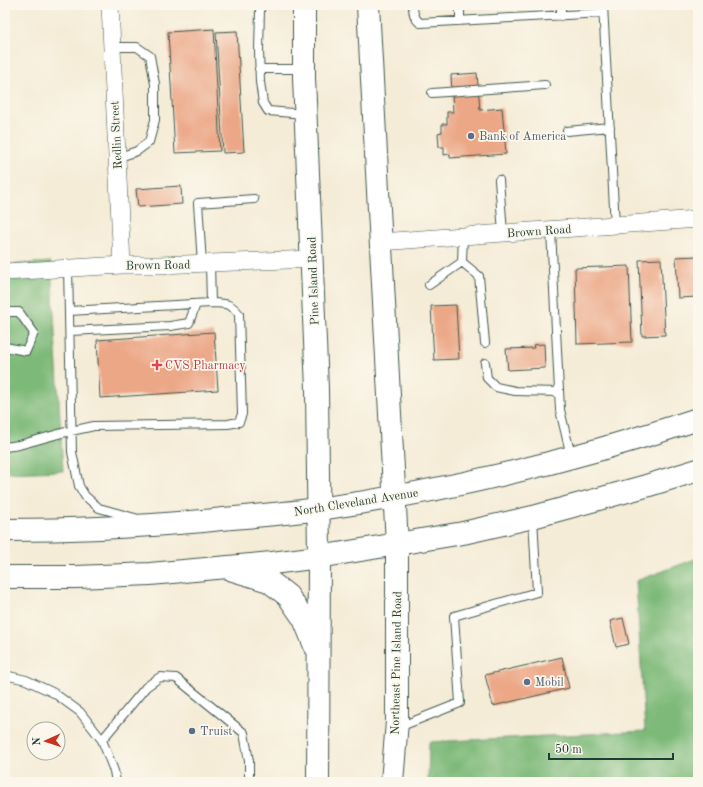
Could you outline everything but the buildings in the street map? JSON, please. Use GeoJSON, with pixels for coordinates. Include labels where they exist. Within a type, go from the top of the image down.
{"type":"FeatureCollection","features":[{"type":"Feature","properties":{"kind":"main road","name":"Pine Island Road"},"geometry":{"type":"LineString","coordinates":[[304,5],[304,69],[317,389],[319,557]]}},
{"type":"Feature","properties":{"kind":"main road"},"geometry":{"type":"LineString","coordinates":[[368,5],[397,544]]}},
{"type":"Feature","properties":{"kind":"main road","name":"North Cleveland Avenue"},"geometry":{"type":"LineString","coordinates":[[5,530],[115,527],[238,518],[319,509],[394,497],[492,477],[571,457],[645,437],[698,419]]}},
{"type":"Feature","properties":{"kind":"main road"},"geometry":{"type":"LineString","coordinates":[[5,577],[76,577],[150,574],[319,557],[463,533],[533,517],[698,470]]}},
{"type":"Feature","properties":{"kind":"main road","name":"Northeast Pine Island Road"},"geometry":{"type":"LineString","coordinates":[[392,782],[397,728],[397,544]]}},
{"type":"Feature","properties":{"kind":"main road"},"geometry":{"type":"LineString","coordinates":[[318,782],[319,557]]}},
{"type":"Feature","properties":{"kind":"main road"},"geometry":{"type":"LineString","coordinates":[[223,567],[269,581],[288,596],[304,619],[319,654]]}},
{"type":"Feature","properties":{"kind":"street","name":"Redlin Street"},"geometry":{"type":"LineString","coordinates":[[110,5],[122,265]]}},
{"type":"Feature","properties":{"kind":"street","name":"Brown Road"},"geometry":{"type":"LineString","coordinates":[[380,242],[698,219]]}},
{"type":"Feature","properties":{"kind":"street","name":"Brown Road"},"geometry":{"type":"LineString","coordinates":[[5,272],[122,265],[159,266],[312,259]]}},
{"type":"Feature","properties":{"kind":"lane"},"geometry":{"type":"LineString","coordinates":[[262,5],[260,9],[259,51],[260,82],[263,103],[268,111],[306,114]]}},
{"type":"Feature","properties":{"kind":"lane"},"geometry":{"type":"LineString","coordinates":[[413,5],[415,19],[420,23],[562,16],[603,9],[615,226]]}},
{"type":"Feature","properties":{"kind":"lane"},"geometry":{"type":"LineString","coordinates":[[460,5],[460,21]]}},
{"type":"Feature","properties":{"kind":"lane"},"geometry":{"type":"LineString","coordinates":[[561,5],[562,16]]}},
{"type":"Feature","properties":{"kind":"lane"},"geometry":{"type":"LineString","coordinates":[[112,47],[137,47],[150,56],[156,84],[155,120],[149,142],[137,151],[117,158]]}},
{"type":"Feature","properties":{"kind":"lane"},"geometry":{"type":"LineString","coordinates":[[260,69],[304,69]]}},
{"type":"Feature","properties":{"kind":"lane"},"geometry":{"type":"LineString","coordinates":[[432,93],[545,86]]}},
{"type":"Feature","properties":{"kind":"lane"},"geometry":{"type":"LineString","coordinates":[[567,131],[610,127]]}},
{"type":"Feature","properties":{"kind":"lane"},"geometry":{"type":"LineString","coordinates":[[499,180],[503,233]]}},
{"type":"Feature","properties":{"kind":"lane"},"geometry":{"type":"LineString","coordinates":[[211,303],[198,204],[254,199]]}},
{"type":"Feature","properties":{"kind":"lane"},"geometry":{"type":"LineString","coordinates":[[552,230],[560,410],[571,457]]}},
{"type":"Feature","properties":{"kind":"lane"},"geometry":{"type":"LineString","coordinates":[[462,262],[463,236]]}},
{"type":"Feature","properties":{"kind":"lane"},"geometry":{"type":"LineString","coordinates":[[429,285],[462,262]]}},
{"type":"Feature","properties":{"kind":"lane"},"geometry":{"type":"LineString","coordinates":[[462,262],[479,276],[485,343]]}},
{"type":"Feature","properties":{"kind":"lane"},"geometry":{"type":"LineString","coordinates":[[68,268],[72,452],[79,486],[85,496],[98,508],[157,524]]}},
{"type":"Feature","properties":{"kind":"lane"},"geometry":{"type":"LineString","coordinates":[[5,447],[94,426],[228,424],[238,422],[242,414],[239,314],[228,304],[211,303],[69,311]]}},
{"type":"Feature","properties":{"kind":"lane"},"geometry":{"type":"LineString","coordinates":[[70,331],[170,326],[189,323],[196,304]]}},
{"type":"Feature","properties":{"kind":"lane"},"geometry":{"type":"LineString","coordinates":[[5,312],[19,312],[34,333],[26,351],[5,347]]}},
{"type":"Feature","properties":{"kind":"lane"},"geometry":{"type":"LineString","coordinates":[[485,363],[488,378],[496,387],[516,391],[559,392]]}},
{"type":"Feature","properties":{"kind":"lane"},"geometry":{"type":"LineString","coordinates":[[397,728],[460,703],[454,616],[537,592],[533,517]]}},
{"type":"Feature","properties":{"kind":"lane"},"geometry":{"type":"LineString","coordinates":[[5,675],[26,680],[54,693],[80,712],[102,740],[114,771],[116,782]]}},
{"type":"Feature","properties":{"kind":"lane"},"geometry":{"type":"LineString","coordinates":[[102,740],[146,687],[160,677],[176,678],[244,732],[249,761],[249,782]]}},
{"type":"Feature","properties":{"kind":"green space"},"geometry":{"type":"Polygon","coordinates":[[[51,262],[63,471],[5,473],[5,265],[51,262]]]}},
{"type":"Feature","properties":{"kind":"green space"},"geometry":{"type":"Polygon","coordinates":[[[698,558],[698,782],[428,782],[429,742],[645,731],[636,581],[698,558]]]}},
{"type":"Feature","properties":{"kind":"place","name":"Bank of America"},"geometry":{"type":"Point","coordinates":[471,136]}},
{"type":"Feature","properties":{"kind":"place","name":"CVS Pharmacy"},"geometry":{"type":"Point","coordinates":[157,365]}},
{"type":"Feature","properties":{"kind":"place","name":"Mobil"},"geometry":{"type":"Point","coordinates":[527,682]}},
{"type":"Feature","properties":{"kind":"place","name":"Truist"},"geometry":{"type":"Point","coordinates":[192,731]}}]}
